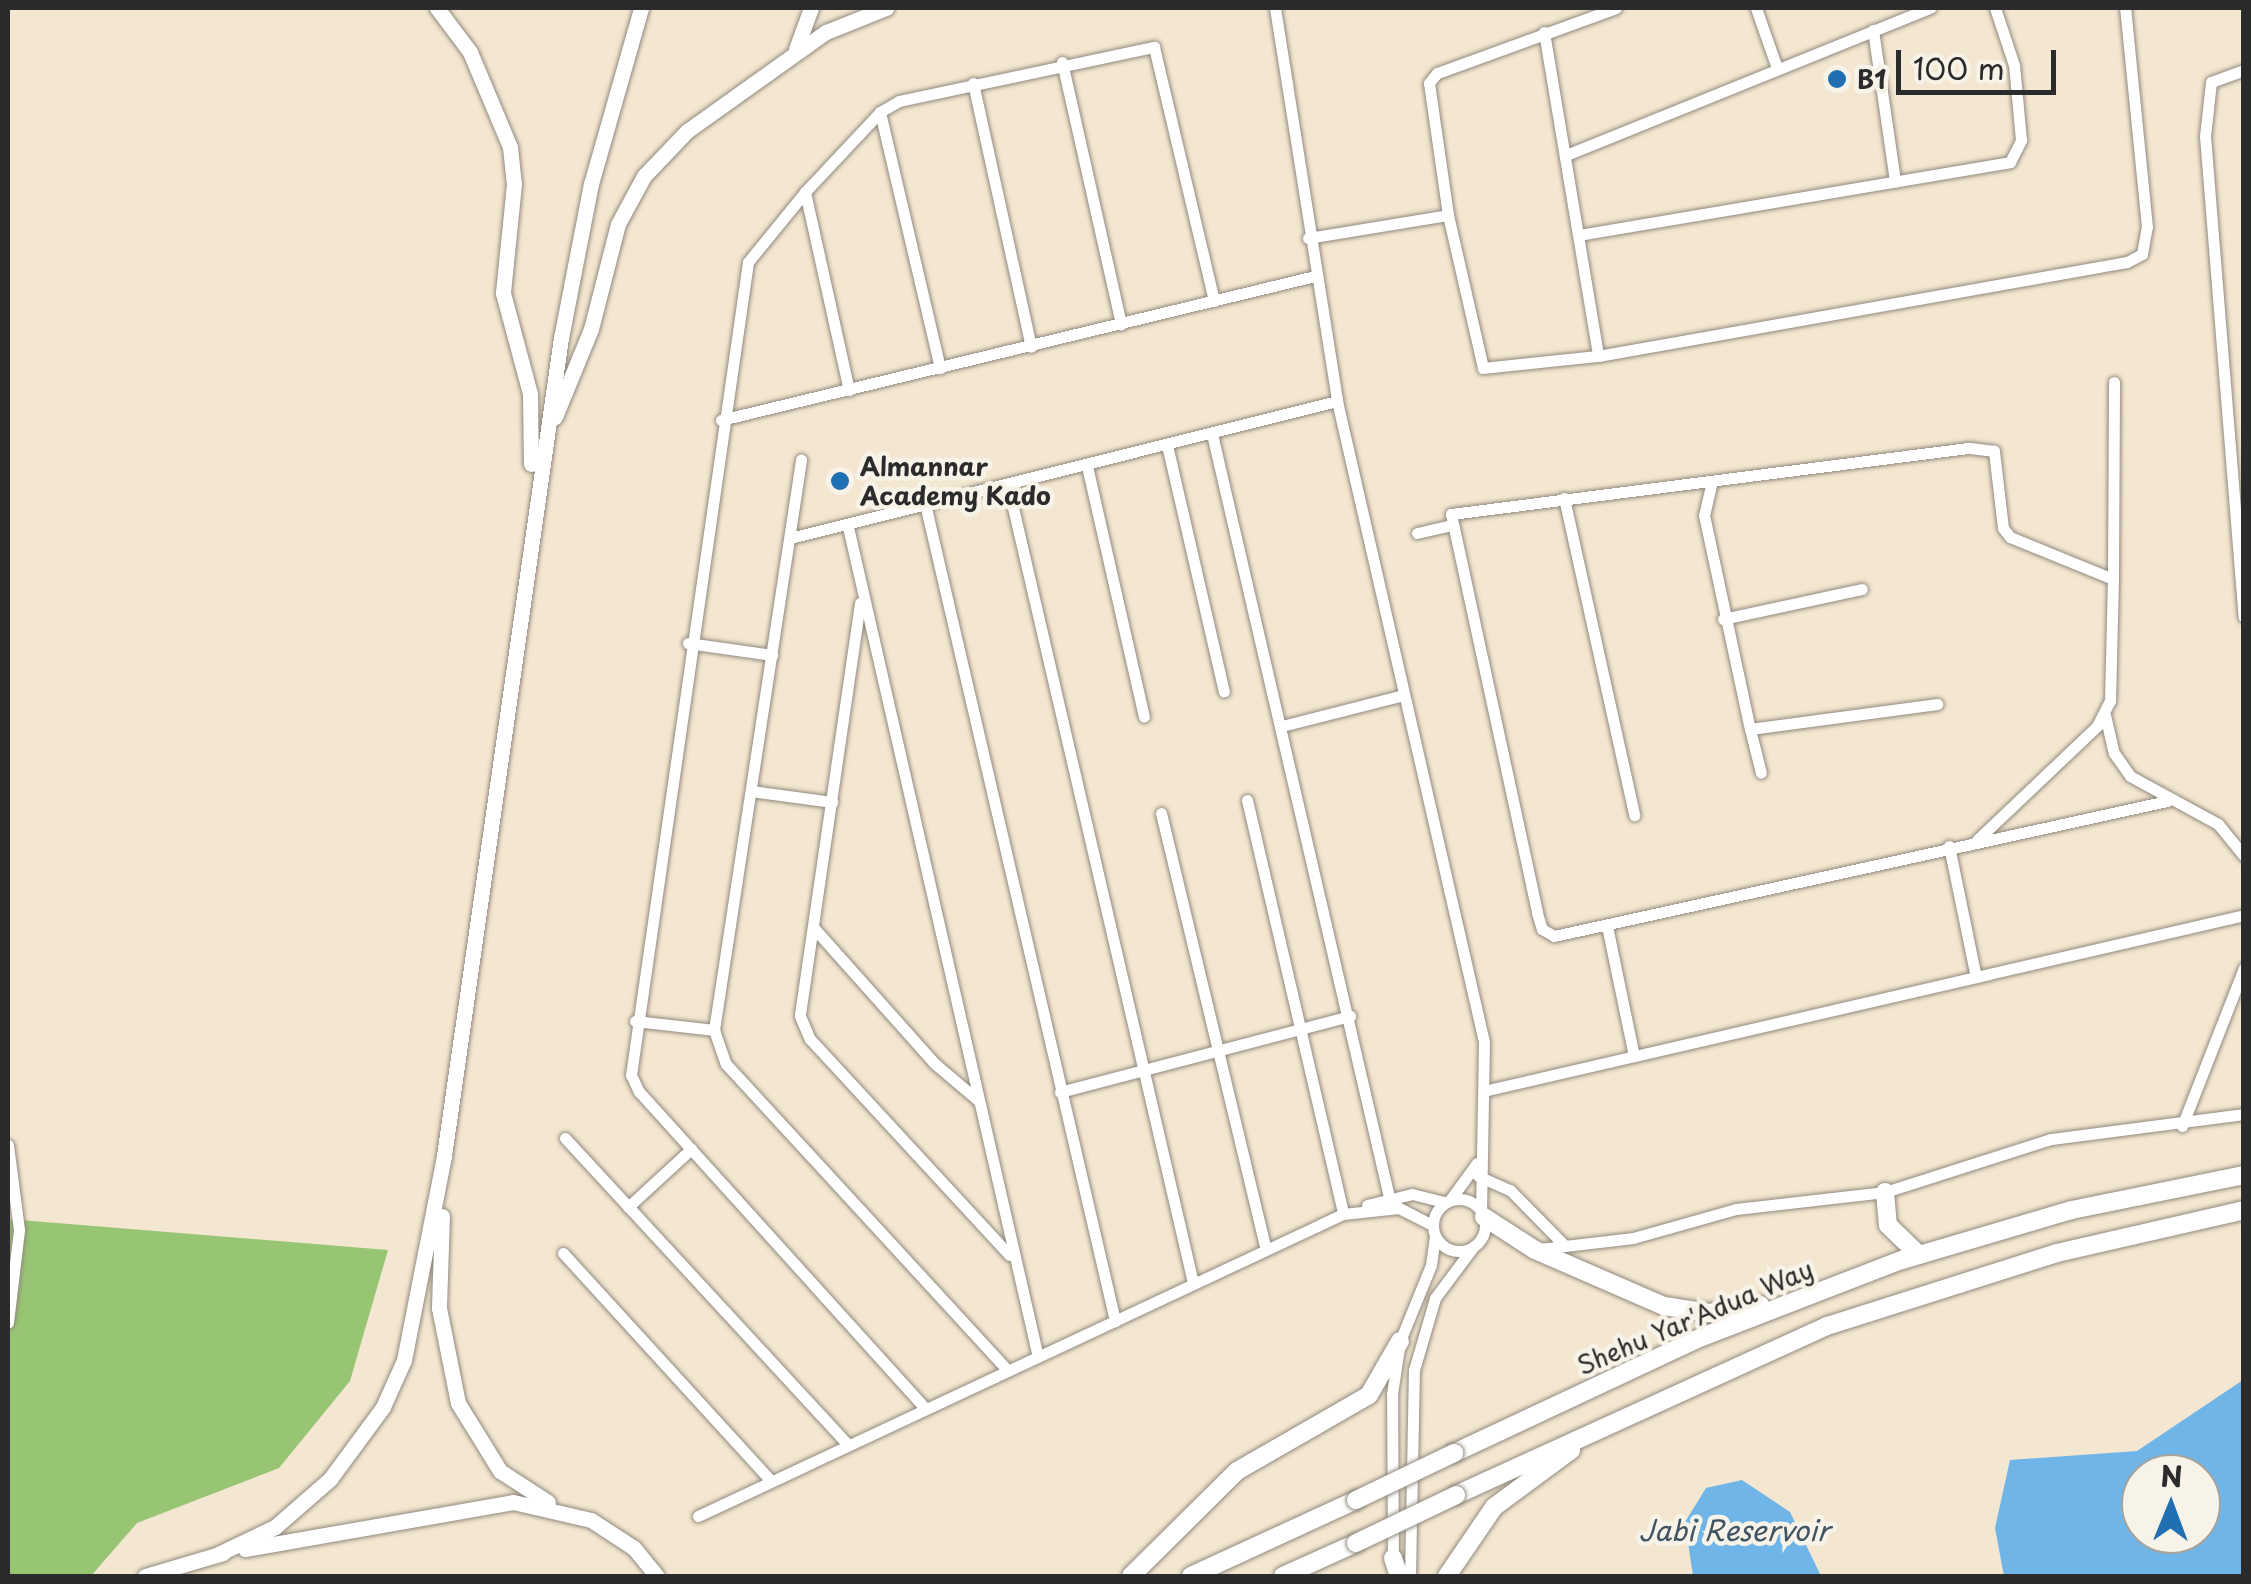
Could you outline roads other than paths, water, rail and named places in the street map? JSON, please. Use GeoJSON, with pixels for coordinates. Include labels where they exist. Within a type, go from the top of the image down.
{"type":"FeatureCollection","features":[{"type":"Feature","properties":{"kind":"highway","name":"Shehu Yar'Adua Way"},"geometry":{"type":"LineString","coordinates":[[1190,1576],[1686,1344],[1833,1286],[1918,1255],[2072,1210],[2244,1175]]}},
{"type":"Feature","properties":{"kind":"highway"},"geometry":{"type":"LineString","coordinates":[[1885,1192],[1888,1225],[1918,1255]]}},
{"type":"Feature","properties":{"kind":"highway"},"geometry":{"type":"LineString","coordinates":[[1283,1576],[1766,1350],[1916,1295],[2057,1253],[2244,1210]]}},
{"type":"Feature","properties":{"kind":"highway"},"geometry":{"type":"LineString","coordinates":[[1483,1215],[1535,1250],[1650,1301],[1695,1312],[1734,1310],[1833,1286]]}},
{"type":"Feature","properties":{"kind":"highway"},"geometry":{"type":"LineString","coordinates":[[1131,1576],[1236,1472],[1358,1405],[1379,1384],[1400,1342]]}},
{"type":"Feature","properties":{"kind":"highway"},"geometry":{"type":"LineString","coordinates":[[1446,1575],[1494,1507],[1625,1413]]}},
{"type":"Feature","properties":{"kind":"main road"},"geometry":{"type":"LineString","coordinates":[[437,8],[463,41]]}},
{"type":"Feature","properties":{"kind":"main road"},"geometry":{"type":"LineString","coordinates":[[451,8],[500,119],[513,167],[503,293],[532,412],[529,538]]}},
{"type":"Feature","properties":{"kind":"main road"},"geometry":{"type":"LineString","coordinates":[[145,1576],[251,1542],[303,1504],[356,1450],[383,1407],[417,1308],[444,1156],[542,449],[591,184],[641,8]]}},
{"type":"Feature","properties":{"kind":"main road"},"geometry":{"type":"LineString","coordinates":[[791,57],[810,8]]}},
{"type":"Feature","properties":{"kind":"main road"},"geometry":{"type":"LineString","coordinates":[[542,449],[590,328],[618,224],[644,176],[687,130],[791,57],[850,19],[886,8]]}},
{"type":"Feature","properties":{"kind":"main road"},"geometry":{"type":"LineString","coordinates":[[444,1156],[439,1308],[458,1403],[500,1471],[565,1510],[613,1532],[657,1576]]}},
{"type":"Feature","properties":{"kind":"main road"},"geometry":{"type":"LineString","coordinates":[[216,1554],[466,1506],[513,1502],[565,1510]]}},
{"type":"Feature","properties":{"kind":"street"},"geometry":{"type":"LineString","coordinates":[[1275,8],[1308,238],[1338,401],[1484,1042],[1488,1090],[1478,1176],[1484,1232],[1440,1288],[1416,1357],[1402,1571]]}},
{"type":"Feature","properties":{"kind":"street"},"geometry":{"type":"LineString","coordinates":[[1616,8],[1437,73],[1429,83],[1448,215],[1483,368],[1598,356],[2142,254],[2147,227],[2125,8]]}},
{"type":"Feature","properties":{"kind":"street"},"geometry":{"type":"LineString","coordinates":[[1756,8],[1777,68]]}},
{"type":"Feature","properties":{"kind":"street"},"geometry":{"type":"LineString","coordinates":[[1566,155],[1930,8]]}},
{"type":"Feature","properties":{"kind":"street"},"geometry":{"type":"LineString","coordinates":[[1579,235],[1998,166],[2019,152],[2014,65],[1995,8]]}},
{"type":"Feature","properties":{"kind":"street"},"geometry":{"type":"LineString","coordinates":[[1873,30],[1895,181]]}},
{"type":"Feature","properties":{"kind":"street"},"geometry":{"type":"LineString","coordinates":[[1544,32],[1598,356]]}},
{"type":"Feature","properties":{"kind":"street"},"geometry":{"type":"LineString","coordinates":[[924,1407],[691,1149],[631,1074],[688,643],[748,262],[805,192],[880,112],[973,82],[1146,46],[1160,53],[1214,301]]}},
{"type":"Feature","properties":{"kind":"street"},"geometry":{"type":"LineString","coordinates":[[1062,62],[1122,324]]}},
{"type":"Feature","properties":{"kind":"street"},"geometry":{"type":"LineString","coordinates":[[2244,70],[2222,73],[2206,97],[2237,459],[2244,616]]}},
{"type":"Feature","properties":{"kind":"street"},"geometry":{"type":"LineString","coordinates":[[973,82],[1031,347]]}},
{"type":"Feature","properties":{"kind":"street"},"geometry":{"type":"LineString","coordinates":[[880,112],[940,368]]}},
{"type":"Feature","properties":{"kind":"street"},"geometry":{"type":"LineString","coordinates":[[805,192],[849,390]]}},
{"type":"Feature","properties":{"kind":"street"},"geometry":{"type":"LineString","coordinates":[[1308,238],[1448,215]]}},
{"type":"Feature","properties":{"kind":"street"},"geometry":{"type":"LineString","coordinates":[[722,420],[1315,276]]}},
{"type":"Feature","properties":{"kind":"street"},"geometry":{"type":"LineString","coordinates":[[2114,382],[2113,580],[2105,714],[2122,765],[2167,802],[2218,824],[2244,856]]}},
{"type":"Feature","properties":{"kind":"street"},"geometry":{"type":"LineString","coordinates":[[790,538],[926,508],[1338,401]]}},
{"type":"Feature","properties":{"kind":"street"},"geometry":{"type":"LineString","coordinates":[[1212,434],[1390,1197]]}},
{"type":"Feature","properties":{"kind":"street"},"geometry":{"type":"LineString","coordinates":[[1167,445],[1224,691]]}},
{"type":"Feature","properties":{"kind":"street"},"geometry":{"type":"LineString","coordinates":[[2113,580],[2010,537],[2003,528],[1999,464],[1984,446],[1456,511],[1451,525],[1542,930],[1554,936],[1976,840],[2167,802]]}},
{"type":"Feature","properties":{"kind":"street"},"geometry":{"type":"LineString","coordinates":[[801,460],[714,1030],[726,1064],[1006,1370]]}},
{"type":"Feature","properties":{"kind":"street"},"geometry":{"type":"LineString","coordinates":[[1087,466],[1144,716]]}},
{"type":"Feature","properties":{"kind":"street"},"geometry":{"type":"LineString","coordinates":[[1712,481],[1704,516],[1722,619],[1761,773]]}},
{"type":"Feature","properties":{"kind":"street"},"geometry":{"type":"LineString","coordinates":[[1008,486],[1194,1283]]}},
{"type":"Feature","properties":{"kind":"street"},"geometry":{"type":"LineString","coordinates":[[1564,498],[1634,815]]}},
{"type":"Feature","properties":{"kind":"street"},"geometry":{"type":"LineString","coordinates":[[926,508],[1116,1321]]}},
{"type":"Feature","properties":{"kind":"street"},"geometry":{"type":"LineString","coordinates":[[1417,533],[1451,525]]}},
{"type":"Feature","properties":{"kind":"street"},"geometry":{"type":"LineString","coordinates":[[848,527],[1011,1258],[1038,1357]]}},
{"type":"Feature","properties":{"kind":"street"},"geometry":{"type":"LineString","coordinates":[[1722,619],[1862,589]]}},
{"type":"Feature","properties":{"kind":"street"},"geometry":{"type":"LineString","coordinates":[[862,594],[814,927],[798,1000],[803,1028],[1011,1258]]}},
{"type":"Feature","properties":{"kind":"street"},"geometry":{"type":"LineString","coordinates":[[688,643],[772,655]]}},
{"type":"Feature","properties":{"kind":"street"},"geometry":{"type":"LineString","coordinates":[[1282,726],[1404,695]]}},
{"type":"Feature","properties":{"kind":"street"},"geometry":{"type":"LineString","coordinates":[[1750,729],[1937,704]]}},
{"type":"Feature","properties":{"kind":"street"},"geometry":{"type":"LineString","coordinates":[[1976,840],[2105,714]]}},
{"type":"Feature","properties":{"kind":"street"},"geometry":{"type":"LineString","coordinates":[[751,791],[832,802]]}},
{"type":"Feature","properties":{"kind":"street"},"geometry":{"type":"LineString","coordinates":[[1247,800],[1343,1214]]}},
{"type":"Feature","properties":{"kind":"street"},"geometry":{"type":"LineString","coordinates":[[1160,812],[1221,1050],[1266,1249]]}},
{"type":"Feature","properties":{"kind":"street"},"geometry":{"type":"LineString","coordinates":[[1949,846],[1976,977]]}},
{"type":"Feature","properties":{"kind":"street"},"geometry":{"type":"LineString","coordinates":[[1488,1090],[2244,915]]}},
{"type":"Feature","properties":{"kind":"street"},"geometry":{"type":"LineString","coordinates":[[1607,926],[1634,1056]]}},
{"type":"Feature","properties":{"kind":"street"},"geometry":{"type":"LineString","coordinates":[[814,927],[934,1063],[979,1101]]}},
{"type":"Feature","properties":{"kind":"street"},"geometry":{"type":"LineString","coordinates":[[2182,1126],[2244,968]]}},
{"type":"Feature","properties":{"kind":"street"},"geometry":{"type":"LineString","coordinates":[[1060,1092],[1350,1016]]}},
{"type":"Feature","properties":{"kind":"street"},"geometry":{"type":"LineString","coordinates":[[635,1021],[714,1030]]}},
{"type":"Feature","properties":{"kind":"street"},"geometry":{"type":"LineString","coordinates":[[1535,1250],[1632,1238],[1736,1209],[1885,1192],[2020,1146],[2182,1126],[2244,1114]]}},
{"type":"Feature","properties":{"kind":"street"},"geometry":{"type":"LineString","coordinates":[[564,1138],[848,1445]]}},
{"type":"Feature","properties":{"kind":"street"},"geometry":{"type":"LineString","coordinates":[[8,1145],[18,1230],[8,1322]]}},
{"type":"Feature","properties":{"kind":"street"},"geometry":{"type":"LineString","coordinates":[[628,1207],[691,1149]]}},
{"type":"Feature","properties":{"kind":"street"},"geometry":{"type":"LineString","coordinates":[[1402,1571],[1392,1394],[1400,1342],[1431,1265],[1433,1231],[1447,1202],[1479,1159]]}},
{"type":"Feature","properties":{"kind":"street"},"geometry":{"type":"LineString","coordinates":[[1478,1176],[1510,1190],[1564,1245]]}},
{"type":"Feature","properties":{"kind":"street"},"geometry":{"type":"LineString","coordinates":[[698,1516],[1343,1214],[1390,1197],[1428,1194],[1447,1202],[1464,1199],[1483,1215]]}},
{"type":"Feature","properties":{"kind":"street"},"geometry":{"type":"LineString","coordinates":[[1358,1210],[1399,1208],[1433,1231],[1448,1249],[1473,1247]]}},
{"type":"Feature","properties":{"kind":"street"},"geometry":{"type":"LineString","coordinates":[[563,1253],[770,1481]]}},
{"type":"Feature","properties":{"kind":"water"},"geometry":{"type":"Polygon","coordinates":[[[2243,1380],[2243,1576],[2004,1576],[1995,1528],[2010,1460],[2137,1451],[2243,1380]]]}},
{"type":"Feature","properties":{"kind":"water","name":"Jabi Reservoir"},"geometry":{"type":"Polygon","coordinates":[[[1742,1480],[1790,1512],[1821,1576],[1693,1576],[1685,1522],[1706,1488],[1742,1480]]]}},
{"type":"Feature","properties":{"kind":"place","name":"B1"},"geometry":{"type":"Point","coordinates":[1837,79]}},
{"type":"Feature","properties":{"kind":"place","name":"Almannar Academy Kado"},"geometry":{"type":"Point","coordinates":[840,481]}}]}
